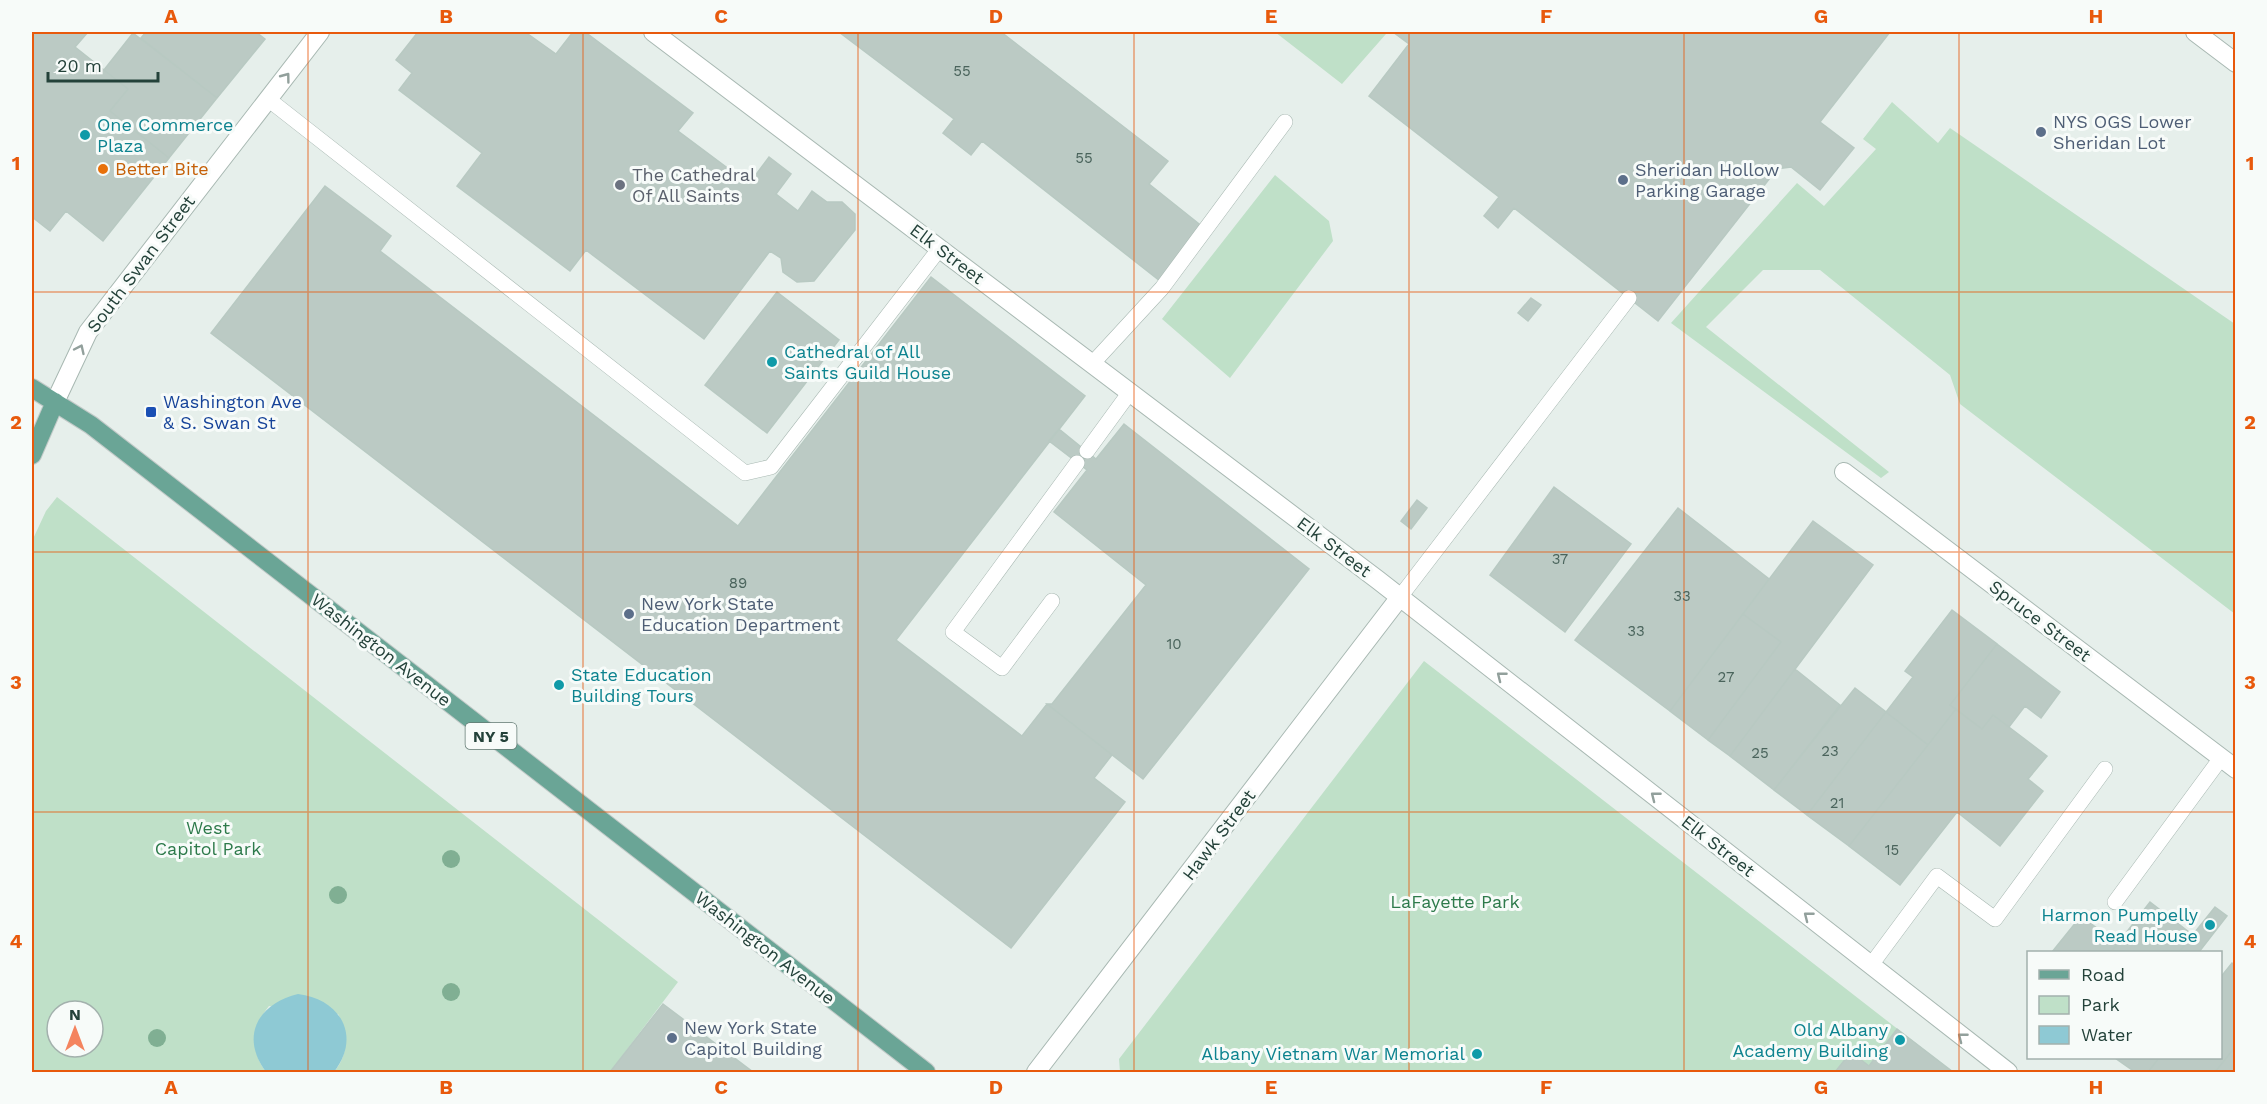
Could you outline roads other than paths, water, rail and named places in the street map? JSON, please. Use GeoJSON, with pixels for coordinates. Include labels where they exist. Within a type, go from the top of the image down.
{"type":"FeatureCollection","features":[{"type":"Feature","properties":{"kind":"main road","name":"Washington Avenue"},"geometry":{"type":"LineString","coordinates":[[32,388],[91,425],[926,1072]]}},
{"type":"Feature","properties":{"kind":"main road","name":"South Swan Street"},"geometry":{"type":"LineString","coordinates":[[32,454],[55,402]]}},
{"type":"Feature","properties":{"kind":"street","name":"South Swan Street"},"geometry":{"type":"LineString","coordinates":[[55,402],[88,332],[320,32]]}},
{"type":"Feature","properties":{"kind":"street","name":"Elk Street"},"geometry":{"type":"LineString","coordinates":[[653,32],[1400,597],[2008,1072]]}},
{"type":"Feature","properties":{"kind":"street"},"geometry":{"type":"LineString","coordinates":[[2195,32],[2235,63]]}},
{"type":"Feature","properties":{"kind":"street","name":"Spruce Street"},"geometry":{"type":"LineString","coordinates":[[1844,472],[2235,769]]}},
{"type":"Feature","properties":{"kind":"street","name":"Hawk Street"},"geometry":{"type":"LineString","coordinates":[[1036,1072],[1400,597]]}},
{"type":"Feature","properties":{"kind":"lane"},"geometry":{"type":"LineString","coordinates":[[268,99],[745,474],[771,467],[940,248]]}},
{"type":"Feature","properties":{"kind":"lane"},"geometry":{"type":"LineString","coordinates":[[1092,364],[1162,288],[1285,122]]}},
{"type":"Feature","properties":{"kind":"lane"},"geometry":{"type":"LineString","coordinates":[[1400,597],[1629,298]]}},
{"type":"Feature","properties":{"kind":"lane"},"geometry":{"type":"LineString","coordinates":[[1052,601],[1002,668],[953,632],[1130,392]]}},
{"type":"Feature","properties":{"kind":"lane"},"geometry":{"type":"LineString","coordinates":[[2115,902],[2221,758]]}},
{"type":"Feature","properties":{"kind":"lane"},"geometry":{"type":"LineString","coordinates":[[1871,965],[1937,876],[1995,919],[2105,769]]}},
{"type":"Feature","properties":{"kind":"water"},"geometry":{"type":"Polygon","coordinates":[[[298,994],[313,997],[325,1003],[342,1021],[346,1033],[346,1045],[342,1059],[334,1072],[266,1072],[258,1059],[254,1046],[254,1035],[263,1014],[272,1005],[298,994]]]}},
{"type":"Feature","properties":{"kind":"place","name":"NYS OGS Lower Sheridan Lot"},"geometry":{"type":"Point","coordinates":[2041,132]}},
{"type":"Feature","properties":{"kind":"place","name":"One Commerce Plaza"},"geometry":{"type":"Point","coordinates":[85,135]}},
{"type":"Feature","properties":{"kind":"place","name":"Better Bite"},"geometry":{"type":"Point","coordinates":[103,169]}},
{"type":"Feature","properties":{"kind":"place","name":"Sheridan Hollow Parking Garage"},"geometry":{"type":"Point","coordinates":[1623,180]}},
{"type":"Feature","properties":{"kind":"place","name":"The Cathedral Of All Saints"},"geometry":{"type":"Point","coordinates":[620,185]}},
{"type":"Feature","properties":{"kind":"place","name":"Cathedral of All Saints Guild House"},"geometry":{"type":"Point","coordinates":[772,362]}},
{"type":"Feature","properties":{"kind":"place","name":"Washington Ave & S. Swan St"},"geometry":{"type":"Point","coordinates":[151,412]}},
{"type":"Feature","properties":{"kind":"place","name":"New York State Education Department"},"geometry":{"type":"Point","coordinates":[629,614]}},
{"type":"Feature","properties":{"kind":"place","name":"State Education Building Tours"},"geometry":{"type":"Point","coordinates":[559,685]}},
{"type":"Feature","properties":{"kind":"place","name":"Harmon Pumpelly Read House"},"geometry":{"type":"Point","coordinates":[2210,925]}},
{"type":"Feature","properties":{"kind":"place","name":"New York State Capitol Building"},"geometry":{"type":"Point","coordinates":[672,1038]}},
{"type":"Feature","properties":{"kind":"place","name":"Old Albany Academy Building"},"geometry":{"type":"Point","coordinates":[1900,1040]}},
{"type":"Feature","properties":{"kind":"place","name":"Albany Vietnam War Memorial"},"geometry":{"type":"Point","coordinates":[1477,1054]}},
{"type":"Feature","properties":{"kind":"park label","name":"West Capitol Park"},"geometry":{"type":"Point","coordinates":[208,838]}},
{"type":"Feature","properties":{"kind":"park label","name":"LaFayette Park"},"geometry":{"type":"Point","coordinates":[1455,902]}}]}
